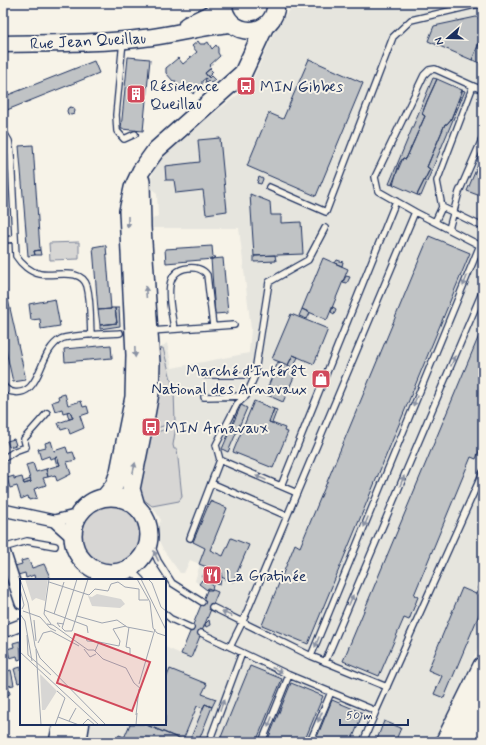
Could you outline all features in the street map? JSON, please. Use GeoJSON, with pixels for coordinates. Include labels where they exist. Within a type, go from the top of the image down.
{"type":"FeatureCollection","features":[{"type":"Feature","properties":{"kind":"highway"},"geometry":{"type":"LineString","coordinates":[[446,742],[483,667]]}},
{"type":"Feature","properties":{"kind":"highway"},"geometry":{"type":"LineString","coordinates":[[465,742],[481,708]]}},
{"type":"Feature","properties":{"kind":"highway"},"geometry":{"type":"LineString","coordinates":[[474,742],[481,708]]}},
{"type":"Feature","properties":{"kind":"highway"},"geometry":{"type":"LineString","coordinates":[[76,742],[79,725]]}},
{"type":"Feature","properties":{"kind":"main road"},"geometry":{"type":"LineString","coordinates":[[223,3],[225,13],[238,27],[249,62]]}},
{"type":"Feature","properties":{"kind":"main road","name":"Rue Jean Queillau"},"geometry":{"type":"LineString","coordinates":[[172,33],[216,11],[223,3]]}},
{"type":"Feature","properties":{"kind":"main road"},"geometry":{"type":"LineString","coordinates":[[238,27],[254,31],[265,26],[280,6]]}},
{"type":"Feature","properties":{"kind":"main road","name":"Rue Jean Queillau"},"geometry":{"type":"LineString","coordinates":[[3,44],[123,40],[213,26],[238,27]]}},
{"type":"Feature","properties":{"kind":"main road"},"geometry":{"type":"LineString","coordinates":[[105,497],[114,486],[119,472],[134,397],[135,355],[128,211],[133,188],[141,171],[156,150],[232,84],[243,72],[265,26]]}},
{"type":"Feature","properties":{"kind":"main road"},"geometry":{"type":"LineString","coordinates":[[136,506],[127,500],[116,497],[105,497],[95,500],[79,515],[74,526],[76,549],[92,574],[104,572],[118,574],[141,558],[149,540],[147,522],[136,506],[130,490],[150,393],[151,363],[142,227],[141,171]]}},
{"type":"Feature","properties":{"kind":"main road"},"geometry":{"type":"LineString","coordinates":[[58,742],[62,725]]}},
{"type":"Feature","properties":{"kind":"main road"},"geometry":{"type":"LineString","coordinates":[[68,742],[73,725]]}},
{"type":"Feature","properties":{"kind":"street"},"geometry":{"type":"LineString","coordinates":[[3,510],[54,521],[79,515]]}},
{"type":"Feature","properties":{"kind":"street"},"geometry":{"type":"LineString","coordinates":[[54,521],[74,538]]}},
{"type":"Feature","properties":{"kind":"street"},"geometry":{"type":"LineString","coordinates":[[3,548],[20,600]]}},
{"type":"Feature","properties":{"kind":"street"},"geometry":{"type":"LineString","coordinates":[[3,632],[20,625]]}},
{"type":"Feature","properties":{"kind":"lane"},"geometry":{"type":"LineString","coordinates":[[269,187],[326,212],[394,37],[411,20],[483,3]]}},
{"type":"Feature","properties":{"kind":"lane"},"geometry":{"type":"LineString","coordinates":[[123,40],[116,116],[117,131],[124,139],[136,134]]}},
{"type":"Feature","properties":{"kind":"lane"},"geometry":{"type":"LineString","coordinates":[[311,656],[481,246],[378,191],[375,177],[424,75],[429,70],[435,69],[483,90]]}},
{"type":"Feature","properties":{"kind":"lane"},"geometry":{"type":"LineString","coordinates":[[435,222],[442,207],[437,181],[473,86]]}},
{"type":"Feature","properties":{"kind":"lane"},"geometry":{"type":"LineString","coordinates":[[3,131],[9,141],[11,155],[16,256],[19,262],[30,270],[40,274],[72,275],[81,278],[86,285],[92,335]]}},
{"type":"Feature","properties":{"kind":"lane"},"geometry":{"type":"LineString","coordinates":[[449,229],[459,192],[483,137]]}},
{"type":"Feature","properties":{"kind":"lane"},"geometry":{"type":"LineString","coordinates":[[281,486],[396,201]]}},
{"type":"Feature","properties":{"kind":"lane"},"geometry":{"type":"LineString","coordinates":[[442,207],[482,224]]}},
{"type":"Feature","properties":{"kind":"lane"},"geometry":{"type":"LineString","coordinates":[[230,647],[243,622],[415,212]]}},
{"type":"Feature","properties":{"kind":"lane"},"geometry":{"type":"LineString","coordinates":[[190,538],[220,460],[216,445],[237,404],[246,396],[255,375],[269,282],[308,260],[325,228]]}},
{"type":"Feature","properties":{"kind":"lane"},"geometry":{"type":"LineString","coordinates":[[3,240],[14,239]]}},
{"type":"Feature","properties":{"kind":"lane"},"geometry":{"type":"LineString","coordinates":[[174,329],[170,282],[175,273],[190,268],[204,270],[207,274],[213,326]]}},
{"type":"Feature","properties":{"kind":"lane"},"geometry":{"type":"LineString","coordinates":[[325,662],[483,290]]}},
{"type":"Feature","properties":{"kind":"lane"},"geometry":{"type":"LineString","coordinates":[[149,331],[234,324]]}},
{"type":"Feature","properties":{"kind":"lane"},"geometry":{"type":"LineString","coordinates":[[3,385],[5,389],[20,393],[30,387],[54,344],[63,338],[120,333]]}},
{"type":"Feature","properties":{"kind":"lane"},"geometry":{"type":"LineString","coordinates":[[205,375],[255,375]]}},
{"type":"Feature","properties":{"kind":"lane"},"geometry":{"type":"LineString","coordinates":[[204,397],[246,396]]}},
{"type":"Feature","properties":{"kind":"lane"},"geometry":{"type":"LineString","coordinates":[[3,459],[15,451],[26,447],[24,439],[47,414]]}},
{"type":"Feature","properties":{"kind":"lane"},"geometry":{"type":"LineString","coordinates":[[220,460],[297,493]]}},
{"type":"Feature","properties":{"kind":"lane"},"geometry":{"type":"LineString","coordinates":[[363,742],[483,472]]}},
{"type":"Feature","properties":{"kind":"lane"},"geometry":{"type":"LineString","coordinates":[[211,483],[287,516]]}},
{"type":"Feature","properties":{"kind":"lane"},"geometry":{"type":"LineString","coordinates":[[149,540],[158,561],[172,583],[202,602]]}},
{"type":"Feature","properties":{"kind":"lane"},"geometry":{"type":"LineString","coordinates":[[3,548],[27,541],[55,546]]}},
{"type":"Feature","properties":{"kind":"lane"},"geometry":{"type":"LineString","coordinates":[[118,574],[136,575],[140,579]]}},
{"type":"Feature","properties":{"kind":"lane"},"geometry":{"type":"LineString","coordinates":[[212,607],[311,656],[387,687]]}},
{"type":"Feature","properties":{"kind":"lane"},"geometry":{"type":"LineString","coordinates":[[166,615],[170,619],[191,628]]}},
{"type":"Feature","properties":{"kind":"lane"},"geometry":{"type":"LineString","coordinates":[[201,633],[289,675],[376,711]]}},
{"type":"Feature","properties":{"kind":"lane"},"geometry":{"type":"LineString","coordinates":[[209,742],[242,653]]}},
{"type":"Feature","properties":{"kind":"lane"},"geometry":{"type":"LineString","coordinates":[[262,742],[289,675]]}},
{"type":"Feature","properties":{"kind":"lane"},"geometry":{"type":"LineString","coordinates":[[310,742],[331,692]]}},
{"type":"Feature","properties":{"kind":"shaded area","name":"Marché d'Intérêt National des Arnavaux"},"geometry":{"type":"Polygon","coordinates":[[[304,3],[483,3],[483,638],[434,742],[83,742],[86,725],[166,725],[166,647],[181,654],[207,590],[195,581],[200,564],[190,560],[184,573],[180,573],[164,551],[158,539],[158,527],[161,520],[152,506],[143,499],[154,434],[157,432],[157,428],[153,427],[158,390],[159,349],[167,343],[172,368],[249,353],[251,329],[239,228],[150,228],[149,221],[158,216],[157,193],[149,187],[151,178],[165,151],[248,87],[279,22],[291,9],[304,3]]]}},
{"type":"Feature","properties":{"kind":"shaded area"},"geometry":{"type":"Polygon","coordinates":[[[79,242],[79,259],[50,260],[49,243],[79,242]]]}},
{"type":"Feature","properties":{"kind":"shaded area"},"geometry":{"type":"Polygon","coordinates":[[[163,348],[174,391],[175,422],[157,428],[153,427],[158,390],[159,349],[163,348]]]}},
{"type":"Feature","properties":{"kind":"shaded area"},"geometry":{"type":"Polygon","coordinates":[[[176,426],[173,445],[174,449],[177,449],[182,497],[179,501],[152,506],[143,499],[139,490],[150,437],[157,432],[176,426]]]}},
{"type":"Feature","properties":{"kind":"shaded area"},"geometry":{"type":"Polygon","coordinates":[[[111,503],[128,508],[133,512],[137,517],[142,534],[137,551],[133,556],[128,560],[111,565],[94,560],[89,556],[85,551],[80,534],[85,517],[89,512],[94,508],[111,503]]]}},
{"type":"Feature","properties":{"kind":"building"},"geometry":{"type":"Polygon","coordinates":[[[476,17],[483,20],[483,34],[472,60],[428,41],[434,26],[476,17]]]}},
{"type":"Feature","properties":{"kind":"building"},"geometry":{"type":"Polygon","coordinates":[[[483,34],[483,64],[472,60],[483,34]]]}},
{"type":"Feature","properties":{"kind":"building"},"geometry":{"type":"Polygon","coordinates":[[[198,41],[200,44],[205,44],[208,42],[212,49],[216,45],[220,56],[209,66],[211,68],[205,73],[209,78],[211,76],[215,80],[211,83],[208,80],[205,83],[206,78],[202,81],[202,86],[193,94],[191,91],[175,89],[176,81],[173,81],[166,73],[166,68],[178,58],[183,64],[197,52],[192,46],[198,41]]]}},
{"type":"Feature","properties":{"kind":"building","name":"Résidence Queillau"},"geometry":{"type":"Polygon","coordinates":[[[128,57],[150,59],[143,131],[121,129],[128,57]]]}},
{"type":"Feature","properties":{"kind":"building"},"geometry":{"type":"Polygon","coordinates":[[[309,59],[363,83],[316,196],[247,166],[269,113],[283,119],[309,59]]]}},
{"type":"Feature","properties":{"kind":"building"},"geometry":{"type":"Polygon","coordinates":[[[94,61],[99,73],[7,110],[3,97],[94,61]]]}},
{"type":"Feature","properties":{"kind":"building"},"geometry":{"type":"Polygon","coordinates":[[[210,69],[213,72],[208,77],[205,73],[210,69]]]}},
{"type":"Feature","properties":{"kind":"building"},"geometry":{"type":"Polygon","coordinates":[[[433,78],[437,79],[422,114],[425,116],[406,159],[403,158],[399,164],[393,185],[389,184],[433,78]]]}},
{"type":"Feature","properties":{"kind":"building"},"geometry":{"type":"Polygon","coordinates":[[[437,79],[462,90],[462,92],[451,119],[447,124],[445,124],[427,167],[430,169],[417,195],[392,184],[403,158],[406,159],[425,116],[422,114],[437,79]]]}},
{"type":"Feature","properties":{"kind":"building"},"geometry":{"type":"Polygon","coordinates":[[[462,90],[465,91],[421,196],[417,195],[430,169],[427,167],[445,124],[447,124],[451,119],[462,90]]]}},
{"type":"Feature","properties":{"kind":"building"},"geometry":{"type":"Polygon","coordinates":[[[69,107],[73,107],[75,111],[73,115],[69,115],[67,113],[67,109],[69,107]]]}},
{"type":"Feature","properties":{"kind":"building"},"geometry":{"type":"Polygon","coordinates":[[[220,138],[227,211],[206,214],[203,190],[176,193],[174,180],[166,180],[165,166],[200,162],[198,140],[220,138]]]}},
{"type":"Feature","properties":{"kind":"building"},"geometry":{"type":"Polygon","coordinates":[[[33,145],[40,250],[34,251],[35,255],[28,256],[19,146],[33,145]]]}},
{"type":"Feature","properties":{"kind":"building"},"geometry":{"type":"Polygon","coordinates":[[[483,153],[483,197],[467,191],[483,153]]]}},
{"type":"Feature","properties":{"kind":"building"},"geometry":{"type":"Polygon","coordinates":[[[259,177],[263,179],[261,184],[257,183],[259,177]]]}},
{"type":"Feature","properties":{"kind":"building"},"geometry":{"type":"Polygon","coordinates":[[[250,194],[270,202],[271,215],[281,215],[281,223],[301,222],[303,254],[254,256],[250,194]]]}},
{"type":"Feature","properties":{"kind":"building"},"geometry":{"type":"Polygon","coordinates":[[[429,236],[470,253],[308,644],[262,625],[295,544],[300,547],[429,236]]]}},
{"type":"Feature","properties":{"kind":"building"},"geometry":{"type":"Polygon","coordinates":[[[106,246],[111,309],[98,310],[93,247],[106,246]]]}},
{"type":"Feature","properties":{"kind":"building"},"geometry":{"type":"Polygon","coordinates":[[[212,246],[213,257],[215,257],[213,259],[166,263],[165,249],[212,246]]]}},
{"type":"Feature","properties":{"kind":"building"},"geometry":{"type":"Polygon","coordinates":[[[40,250],[41,255],[35,255],[34,251],[40,250]]]}},
{"type":"Feature","properties":{"kind":"building"},"geometry":{"type":"Polygon","coordinates":[[[275,255],[276,261],[254,262],[254,256],[275,255]]]}},
{"type":"Feature","properties":{"kind":"building"},"geometry":{"type":"Polygon","coordinates":[[[223,258],[228,313],[215,314],[211,259],[223,258]]]}},
{"type":"Feature","properties":{"kind":"building"},"geometry":{"type":"Polygon","coordinates":[[[323,258],[348,269],[327,320],[302,309],[323,258]]]}},
{"type":"Feature","properties":{"kind":"building"},"geometry":{"type":"Polygon","coordinates":[[[337,260],[343,262],[342,266],[335,263],[337,260]]]}},
{"type":"Feature","properties":{"kind":"building"},"geometry":{"type":"Polygon","coordinates":[[[346,276],[350,277],[347,283],[343,282],[346,276]]]}},
{"type":"Feature","properties":{"kind":"building"},"geometry":{"type":"Polygon","coordinates":[[[3,277],[26,380],[13,382],[3,337],[3,277]]]}},
{"type":"Feature","properties":{"kind":"building"},"geometry":{"type":"Polygon","coordinates":[[[55,299],[60,326],[41,329],[40,319],[31,320],[29,304],[55,299]]]}},
{"type":"Feature","properties":{"kind":"building"},"geometry":{"type":"Polygon","coordinates":[[[333,307],[336,309],[334,314],[331,312],[333,307]]]}},
{"type":"Feature","properties":{"kind":"building"},"geometry":{"type":"Polygon","coordinates":[[[115,308],[117,323],[100,325],[98,310],[115,308]]]}},
{"type":"Feature","properties":{"kind":"building"},"geometry":{"type":"Polygon","coordinates":[[[115,308],[119,308],[120,326],[100,329],[100,325],[117,323],[115,308]]]}},
{"type":"Feature","properties":{"kind":"building"},"geometry":{"type":"Polygon","coordinates":[[[302,309],[310,313],[307,319],[299,316],[302,309]]]}},
{"type":"Feature","properties":{"kind":"building"},"geometry":{"type":"Polygon","coordinates":[[[291,314],[328,329],[314,364],[293,355],[288,365],[272,359],[291,314]]]}},
{"type":"Feature","properties":{"kind":"building"},"geometry":{"type":"Polygon","coordinates":[[[483,326],[483,441],[476,459],[471,457],[414,595],[418,597],[409,620],[404,618],[379,676],[343,661],[483,326]]]}},
{"type":"Feature","properties":{"kind":"building"},"geometry":{"type":"Polygon","coordinates":[[[111,345],[112,358],[65,362],[64,349],[111,345]]]}},
{"type":"Feature","properties":{"kind":"building"},"geometry":{"type":"Polygon","coordinates":[[[293,355],[298,357],[293,368],[288,365],[293,355]]]}},
{"type":"Feature","properties":{"kind":"building"},"geometry":{"type":"Polygon","coordinates":[[[278,362],[297,370],[283,402],[265,394],[278,362]]]}},
{"type":"Feature","properties":{"kind":"building"},"geometry":{"type":"Polygon","coordinates":[[[65,394],[68,405],[81,401],[83,407],[87,406],[89,413],[80,416],[84,428],[70,434],[68,428],[61,430],[58,423],[73,418],[70,411],[63,413],[62,409],[55,411],[52,402],[59,400],[58,396],[65,394]]]}},
{"type":"Feature","properties":{"kind":"building"},"geometry":{"type":"Polygon","coordinates":[[[254,401],[274,409],[269,422],[285,428],[284,431],[288,432],[273,468],[233,452],[254,401]]]}},
{"type":"Feature","properties":{"kind":"building"},"geometry":{"type":"Polygon","coordinates":[[[241,405],[247,408],[228,452],[222,449],[241,405]]]}},
{"type":"Feature","properties":{"kind":"building"},"geometry":{"type":"Polygon","coordinates":[[[274,409],[277,410],[272,423],[269,422],[274,409]]]}},
{"type":"Feature","properties":{"kind":"building"},"geometry":{"type":"Polygon","coordinates":[[[70,411],[73,418],[69,419],[67,412],[70,411]]]}},
{"type":"Feature","properties":{"kind":"building"},"geometry":{"type":"Polygon","coordinates":[[[14,439],[16,445],[9,447],[7,441],[14,439]]]}},
{"type":"Feature","properties":{"kind":"building"},"geometry":{"type":"Polygon","coordinates":[[[51,441],[54,451],[66,447],[68,453],[73,452],[76,460],[67,462],[71,474],[57,481],[55,475],[48,477],[46,469],[60,465],[57,457],[50,459],[49,456],[41,459],[38,449],[46,447],[45,443],[51,441]]]}},
{"type":"Feature","properties":{"kind":"building"},"geometry":{"type":"Polygon","coordinates":[[[57,457],[60,465],[57,466],[55,458],[57,457]]]}},
{"type":"Feature","properties":{"kind":"building"},"geometry":{"type":"Polygon","coordinates":[[[33,463],[36,472],[46,469],[48,477],[43,478],[46,485],[34,489],[37,498],[29,500],[28,496],[21,499],[17,486],[10,488],[7,478],[14,476],[14,479],[22,477],[24,484],[31,482],[26,465],[33,463]]]}},
{"type":"Feature","properties":{"kind":"building"},"geometry":{"type":"Polygon","coordinates":[[[30,479],[31,482],[24,484],[23,482],[30,479]]]}},
{"type":"Feature","properties":{"kind":"building"},"geometry":{"type":"Polygon","coordinates":[[[210,501],[227,508],[210,550],[223,556],[231,538],[249,545],[233,582],[221,577],[222,573],[199,564],[205,548],[193,542],[210,501]]]}},
{"type":"Feature","properties":{"kind":"building"},"geometry":{"type":"Polygon","coordinates":[[[28,559],[32,568],[44,564],[50,577],[45,579],[35,579],[34,575],[26,578],[25,573],[18,575],[15,566],[22,564],[21,561],[28,559]]]}},
{"type":"Feature","properties":{"kind":"building"},"geometry":{"type":"Polygon","coordinates":[[[207,567],[222,573],[220,585],[202,578],[207,567]]]}},
{"type":"Feature","properties":{"kind":"building"},"geometry":{"type":"Polygon","coordinates":[[[202,580],[213,585],[212,590],[207,590],[199,584],[202,580]]]}},
{"type":"Feature","properties":{"kind":"building"},"geometry":{"type":"Polygon","coordinates":[[[482,580],[483,605],[444,698],[434,694],[442,676],[428,670],[462,588],[476,594],[482,580]]]}},
{"type":"Feature","properties":{"kind":"building"},"geometry":{"type":"Polygon","coordinates":[[[208,588],[218,592],[191,658],[181,654],[208,588]]]}},
{"type":"Feature","properties":{"kind":"building"},"geometry":{"type":"Polygon","coordinates":[[[209,620],[210,625],[206,627],[205,624],[209,620]]]}},
{"type":"Feature","properties":{"kind":"building"},"geometry":{"type":"Polygon","coordinates":[[[20,641],[20,659],[18,660],[17,656],[10,658],[7,649],[14,647],[13,643],[20,641]]]}},
{"type":"Feature","properties":{"kind":"building"},"geometry":{"type":"Polygon","coordinates":[[[250,666],[282,679],[256,742],[219,742],[250,666]]]}},
{"type":"Feature","properties":{"kind":"building"},"geometry":{"type":"Polygon","coordinates":[[[3,667],[4,672],[11,670],[14,685],[8,686],[10,694],[4,696],[5,698],[3,699],[3,667]]]}},
{"type":"Feature","properties":{"kind":"building"},"geometry":{"type":"Polygon","coordinates":[[[20,667],[20,682],[18,683],[14,669],[20,667]]]}},
{"type":"Feature","properties":{"kind":"building"},"geometry":{"type":"Polygon","coordinates":[[[170,669],[207,684],[202,694],[216,699],[212,707],[205,704],[203,708],[197,706],[183,740],[147,725],[166,725],[166,679],[170,669]]]}},
{"type":"Feature","properties":{"kind":"building"},"geometry":{"type":"Polygon","coordinates":[[[291,683],[323,696],[304,742],[267,742],[291,683]]]}},
{"type":"Feature","properties":{"kind":"building"},"geometry":{"type":"Polygon","coordinates":[[[332,700],[363,713],[351,742],[315,742],[332,700]]]}},
{"type":"Feature","properties":{"kind":"building"},"geometry":{"type":"Polygon","coordinates":[[[205,704],[212,707],[199,740],[198,742],[189,742],[205,704]]]}},
{"type":"Feature","properties":{"kind":"building"},"geometry":{"type":"Polygon","coordinates":[[[384,721],[401,728],[395,742],[376,742],[384,721]]]}},
{"type":"Feature","properties":{"kind":"building"},"geometry":{"type":"Polygon","coordinates":[[[130,725],[146,725],[187,742],[132,742],[124,738],[130,725]]]}},
{"type":"Feature","properties":{"kind":"building"},"geometry":{"type":"Polygon","coordinates":[[[119,735],[124,737],[122,742],[116,742],[119,735]]]}},
{"type":"Feature","properties":{"kind":"building"},"geometry":{"type":"Polygon","coordinates":[[[124,738],[132,742],[122,742],[124,738]]]}},
{"type":"Feature","properties":{"kind":"place","name":"MIN Gibbes"},"geometry":{"type":"Point","coordinates":[246,86]}},
{"type":"Feature","properties":{"kind":"place","name":"Résidence Queillau"},"geometry":{"type":"Point","coordinates":[136,94]}},
{"type":"Feature","properties":{"kind":"place","name":"Marché d'Intérêt National des Arnavaux"},"geometry":{"type":"Point","coordinates":[321,379]}},
{"type":"Feature","properties":{"kind":"place","name":"MIN Arnavaux"},"geometry":{"type":"Point","coordinates":[151,427]}},
{"type":"Feature","properties":{"kind":"place","name":"La Gratinée"},"geometry":{"type":"Point","coordinates":[212,575]}}]}
